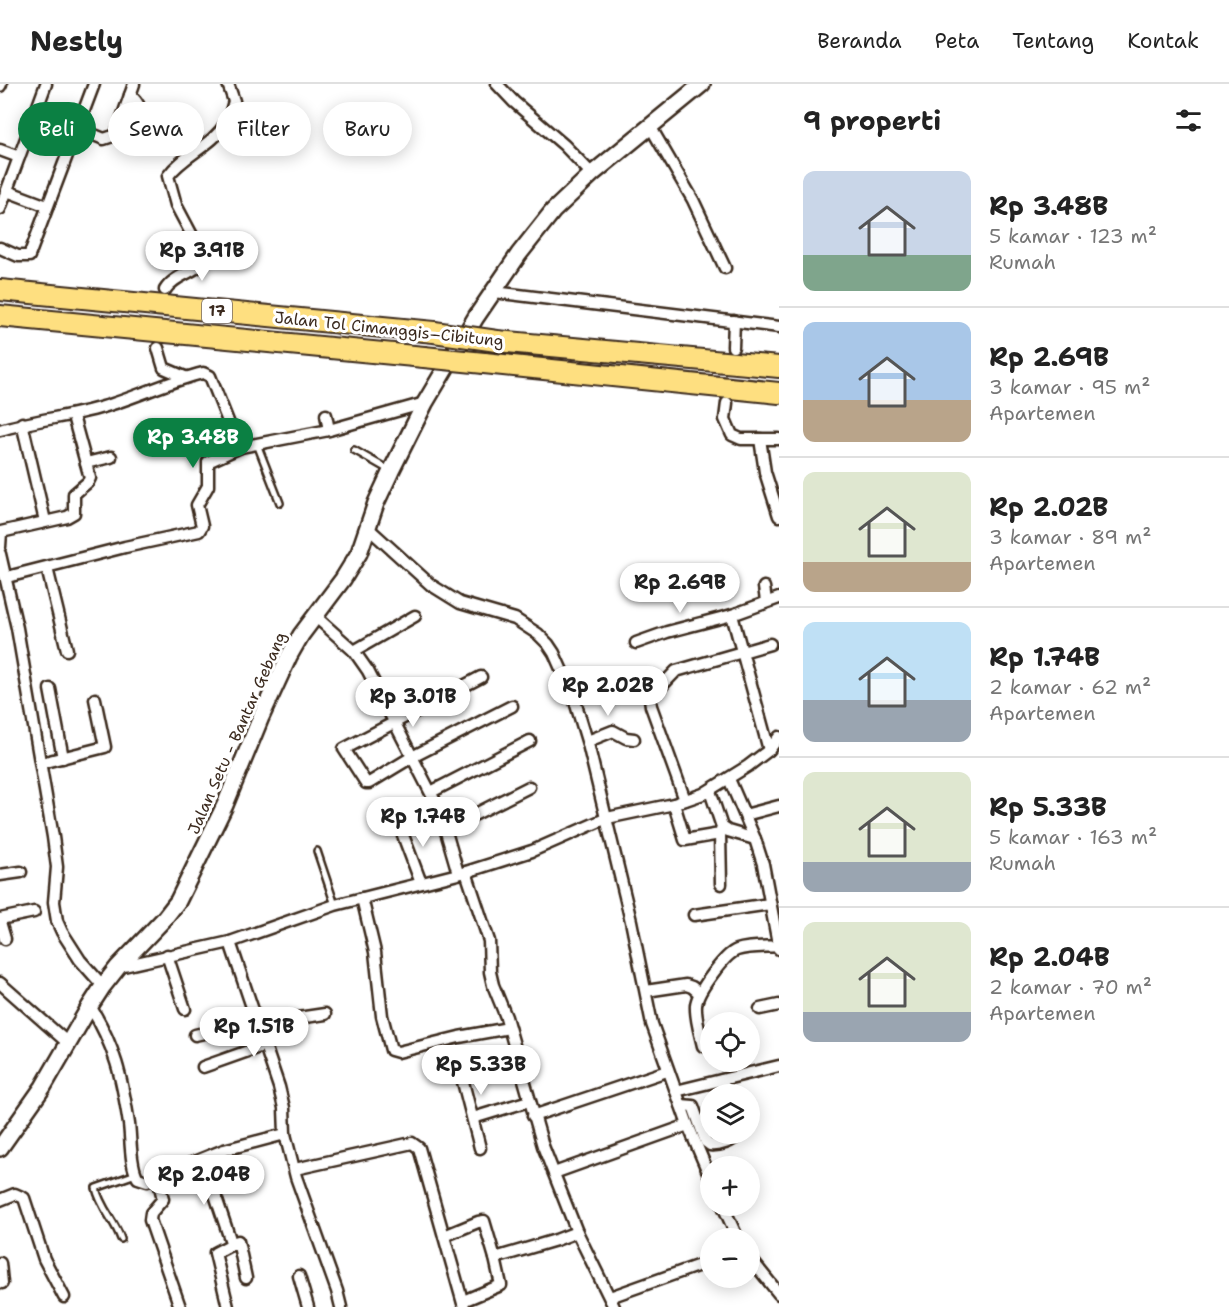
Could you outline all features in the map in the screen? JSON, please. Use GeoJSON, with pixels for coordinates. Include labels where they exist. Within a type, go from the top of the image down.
{"type":"FeatureCollection","features":[{"type":"Feature","properties":{"kind":"highway","name":"Jalan Tol Cimanggis–Cibitung"},"geometry":{"type":"LineString","coordinates":[[0,291],[779,367]]}},
{"type":"Feature","properties":{"kind":"highway","name":"Jalan Tol Cimanggis–Cibitung"},"geometry":{"type":"LineString","coordinates":[[0,316],[779,393]]}},
{"type":"Feature","properties":{"kind":"main road","name":"Jalan Setu - Bantar Gebang"},"geometry":{"type":"LineString","coordinates":[[0,1148],[23,1117],[103,986],[178,901],[225,805],[289,656],[359,553],[376,503],[391,471],[425,403],[458,345],[519,254],[553,211],[592,174],[701,84]]}},
{"type":"Feature","properties":{"kind":"street"},"geometry":{"type":"LineString","coordinates":[[0,209],[46,84]]}},
{"type":"Feature","properties":{"kind":"street"},"geometry":{"type":"LineString","coordinates":[[87,102],[94,84]]}},
{"type":"Feature","properties":{"kind":"street"},"geometry":{"type":"LineString","coordinates":[[165,290],[178,276],[199,268],[203,263],[203,256],[176,205],[168,176],[183,160],[219,132],[226,123],[234,100],[228,84]]}},
{"type":"Feature","properties":{"kind":"street"},"geometry":{"type":"LineString","coordinates":[[497,84],[513,102],[564,145],[592,174]]}},
{"type":"Feature","properties":{"kind":"street"},"geometry":{"type":"LineString","coordinates":[[650,126],[693,200],[725,268]]}},
{"type":"Feature","properties":{"kind":"street"},"geometry":{"type":"LineString","coordinates":[[0,150],[19,157]]}},
{"type":"Feature","properties":{"kind":"street"},"geometry":{"type":"LineString","coordinates":[[0,248],[18,255],[29,256],[66,156]]}},
{"type":"Feature","properties":{"kind":"street"},"geometry":{"type":"LineString","coordinates":[[4,195],[47,206]]}},
{"type":"Feature","properties":{"kind":"street"},"geometry":{"type":"LineString","coordinates":[[494,292],[779,327]]}},
{"type":"Feature","properties":{"kind":"street"},"geometry":{"type":"LineString","coordinates":[[733,347],[734,321]]}},
{"type":"Feature","properties":{"kind":"street"},"geometry":{"type":"LineString","coordinates":[[158,348],[164,368],[185,377]]}},
{"type":"Feature","properties":{"kind":"street"},"geometry":{"type":"LineString","coordinates":[[0,430],[22,423],[73,416],[138,396],[185,377],[203,373],[208,374],[233,434],[241,447]]}},
{"type":"Feature","properties":{"kind":"street"},"geometry":{"type":"LineString","coordinates":[[7,578],[125,547],[199,531],[202,526],[197,505],[208,486],[208,462],[241,447],[329,430],[425,403]]}},
{"type":"Feature","properties":{"kind":"street"},"geometry":{"type":"LineString","coordinates":[[727,403],[725,419],[732,435],[741,439],[779,440]]}},
{"type":"Feature","properties":{"kind":"street"},"geometry":{"type":"LineString","coordinates":[[326,415],[329,430]]}},
{"type":"Feature","properties":{"kind":"street"},"geometry":{"type":"LineString","coordinates":[[0,547],[1,532],[67,517],[74,513],[74,495],[90,478],[73,416]]}},
{"type":"Feature","properties":{"kind":"street"},"geometry":{"type":"LineString","coordinates":[[22,423],[45,521]]}},
{"type":"Feature","properties":{"kind":"street"},"geometry":{"type":"LineString","coordinates":[[760,439],[765,472],[779,516]]}},
{"type":"Feature","properties":{"kind":"street"},"geometry":{"type":"LineString","coordinates":[[86,463],[111,458]]}},
{"type":"Feature","properties":{"kind":"street"},"geometry":{"type":"LineString","coordinates":[[368,528],[431,585],[447,596],[460,603],[515,619],[538,634],[548,644],[563,671],[588,741],[652,1024],[701,1156]]}},
{"type":"Feature","properties":{"kind":"street"},"geometry":{"type":"LineString","coordinates":[[0,554],[7,578],[41,763],[57,867],[55,912],[70,946],[103,986]]}},
{"type":"Feature","properties":{"kind":"street"},"geometry":{"type":"LineString","coordinates":[[47,568],[67,650]]}},
{"type":"Feature","properties":{"kind":"street"},"geometry":{"type":"LineString","coordinates":[[764,587],[766,602]]}},
{"type":"Feature","properties":{"kind":"street"},"geometry":{"type":"LineString","coordinates":[[636,643],[667,632],[732,615],[779,598]]}},
{"type":"Feature","properties":{"kind":"street"},"geometry":{"type":"LineString","coordinates":[[732,615],[769,750]]}},
{"type":"Feature","properties":{"kind":"street"},"geometry":{"type":"LineString","coordinates":[[315,616],[354,651],[364,664],[431,792],[489,941],[490,972],[493,985],[509,1028],[533,1116],[577,1232],[612,1302],[700,1266]]}},
{"type":"Feature","properties":{"kind":"street"},"geometry":{"type":"LineString","coordinates":[[354,651],[415,616]]}},
{"type":"Feature","properties":{"kind":"street"},"geometry":{"type":"LineString","coordinates":[[755,839],[721,830],[683,839],[679,802],[650,698],[676,671],[770,645]]}},
{"type":"Feature","properties":{"kind":"street"},"geometry":{"type":"LineString","coordinates":[[481,677],[344,750],[355,769],[367,783],[412,757],[512,706]]}},
{"type":"Feature","properties":{"kind":"street"},"geometry":{"type":"LineString","coordinates":[[50,689],[63,758]]}},
{"type":"Feature","properties":{"kind":"street"},"geometry":{"type":"LineString","coordinates":[[41,763],[105,747],[95,699]]}},
{"type":"Feature","properties":{"kind":"street"},"geometry":{"type":"LineString","coordinates":[[588,741],[613,731],[634,739]]}},
{"type":"Feature","properties":{"kind":"street"},"geometry":{"type":"LineString","coordinates":[[118,967],[230,942],[335,905],[462,873],[531,851],[607,818],[679,802],[710,791],[729,779],[769,750],[779,737]]}},
{"type":"Feature","properties":{"kind":"street"},"geometry":{"type":"LineString","coordinates":[[431,792],[530,741]]}},
{"type":"Feature","properties":{"kind":"street"},"geometry":{"type":"LineString","coordinates":[[700,1032],[695,1008],[699,993],[729,955],[737,950],[779,947],[755,839],[729,779]]}},
{"type":"Feature","properties":{"kind":"street"},"geometry":{"type":"LineString","coordinates":[[446,829],[529,787]]}},
{"type":"Feature","properties":{"kind":"street"},"geometry":{"type":"LineString","coordinates":[[710,791],[721,830],[721,884]]}},
{"type":"Feature","properties":{"kind":"street"},"geometry":{"type":"LineString","coordinates":[[745,815],[779,806]]}},
{"type":"Feature","properties":{"kind":"street"},"geometry":{"type":"LineString","coordinates":[[398,822],[421,884]]}},
{"type":"Feature","properties":{"kind":"street"},"geometry":{"type":"LineString","coordinates":[[0,875],[21,872]]}},
{"type":"Feature","properties":{"kind":"street"},"geometry":{"type":"LineString","coordinates":[[362,898],[375,952],[382,1017],[391,1050],[398,1053],[459,1037],[509,1028]]}},
{"type":"Feature","properties":{"kind":"street"},"geometry":{"type":"LineString","coordinates":[[694,915],[770,904]]}},
{"type":"Feature","properties":{"kind":"street"},"geometry":{"type":"LineString","coordinates":[[5,939],[0,921],[34,912]]}},
{"type":"Feature","properties":{"kind":"street"},"geometry":{"type":"LineString","coordinates":[[230,942],[284,1108],[285,1134],[296,1177],[341,1307]]}},
{"type":"Feature","properties":{"kind":"street"},"geometry":{"type":"LineString","coordinates":[[167,955],[184,1009]]}},
{"type":"Feature","properties":{"kind":"street"},"geometry":{"type":"LineString","coordinates":[[0,983],[69,1044]]}},
{"type":"Feature","properties":{"kind":"street"},"geometry":{"type":"LineString","coordinates":[[646,991],[686,985],[699,993]]}},
{"type":"Feature","properties":{"kind":"street"},"geometry":{"type":"LineString","coordinates":[[760,1009],[779,1005]]}},
{"type":"Feature","properties":{"kind":"street"},"geometry":{"type":"LineString","coordinates":[[90,1006],[102,1025],[117,1060],[136,1174],[141,1180],[158,1178],[224,1150],[285,1134]]}},
{"type":"Feature","properties":{"kind":"street"},"geometry":{"type":"LineString","coordinates":[[195,1035],[257,1023],[325,1014]]}},
{"type":"Feature","properties":{"kind":"street"},"geometry":{"type":"LineString","coordinates":[[203,1067],[265,1045]]}},
{"type":"Feature","properties":{"kind":"street"},"geometry":{"type":"LineString","coordinates":[[676,1091],[779,1066]]}},
{"type":"Feature","properties":{"kind":"street"},"geometry":{"type":"LineString","coordinates":[[533,1116],[668,1071]]}},
{"type":"Feature","properties":{"kind":"street"},"geometry":{"type":"LineString","coordinates":[[722,1080],[723,1084]]}},
{"type":"Feature","properties":{"kind":"street"},"geometry":{"type":"LineString","coordinates":[[463,1082],[480,1148]]}},
{"type":"Feature","properties":{"kind":"street"},"geometry":{"type":"LineString","coordinates":[[472,1118],[529,1101]]}},
{"type":"Feature","properties":{"kind":"street"},"geometry":{"type":"LineString","coordinates":[[681,1106],[693,1106],[700,1125]]}},
{"type":"Feature","properties":{"kind":"street"},"geometry":{"type":"LineString","coordinates":[[554,1173],[688,1125]]}},
{"type":"Feature","properties":{"kind":"street"},"geometry":{"type":"LineString","coordinates":[[295,1169],[415,1144],[419,1148],[463,1304],[501,1285],[484,1221],[444,1236]]}},
{"type":"Feature","properties":{"kind":"street"},"geometry":{"type":"LineString","coordinates":[[203,1158],[232,1245]]}},
{"type":"Feature","properties":{"kind":"street"},"geometry":{"type":"LineString","coordinates":[[158,1178],[163,1199],[151,1213],[150,1220],[180,1307]]}},
{"type":"Feature","properties":{"kind":"street"},"geometry":{"type":"LineString","coordinates":[[0,1200],[15,1194],[24,1198],[44,1258],[64,1297]]}},
{"type":"Feature","properties":{"kind":"street"},"geometry":{"type":"LineString","coordinates":[[495,1258],[577,1232]]}},
{"type":"Feature","properties":{"kind":"street"},"geometry":{"type":"LineString","coordinates":[[228,1307],[215,1253],[238,1242],[246,1278]]}},
{"type":"Feature","properties":{"kind":"street"},"geometry":{"type":"LineString","coordinates":[[0,1263],[3,1283]]}},
{"type":"Feature","properties":{"kind":"street"},"geometry":{"type":"LineString","coordinates":[[760,1270],[779,1294]]}},
{"type":"Feature","properties":{"kind":"street"},"geometry":{"type":"LineString","coordinates":[[299,1276],[308,1307]]}},
{"type":"Feature","properties":{"kind":"lane"},"geometry":{"type":"LineString","coordinates":[[257,444],[280,503]]}},
{"type":"Feature","properties":{"kind":"lane"},"geometry":{"type":"LineString","coordinates":[[354,450],[391,471]]}},
{"type":"Feature","properties":{"kind":"lane"},"geometry":{"type":"LineString","coordinates":[[317,851],[335,905]]}},
{"type":"Feature","properties":{"kind":"lane"},"geometry":{"type":"LineString","coordinates":[[121,1239],[114,1223],[106,1213],[96,1188],[136,1174]]}},
{"type":"Feature","properties":{"kind":"tunnel"},"geometry":{"type":"LineString","coordinates":[[158,348],[163,303]]}}]}
